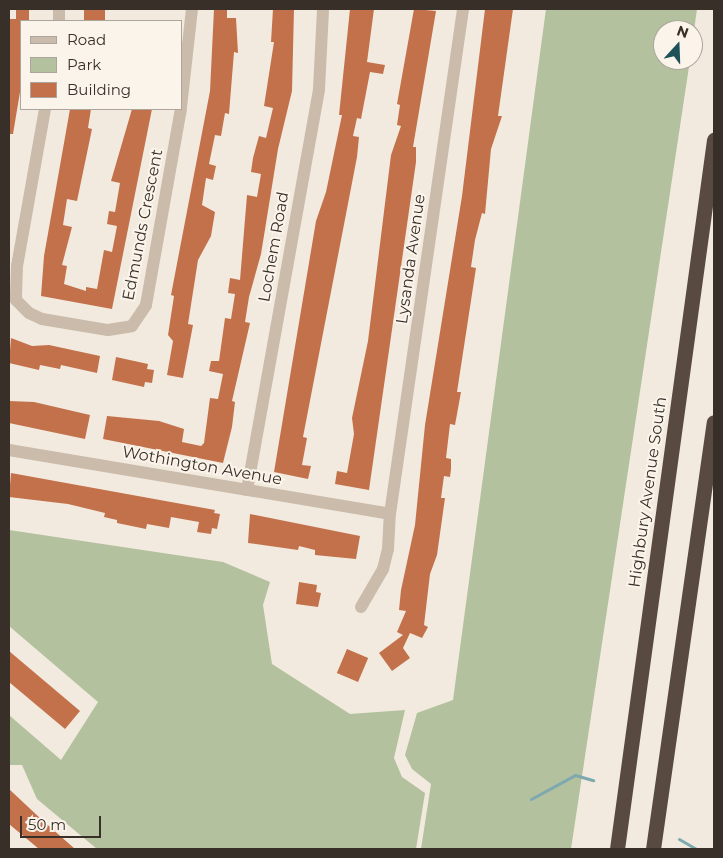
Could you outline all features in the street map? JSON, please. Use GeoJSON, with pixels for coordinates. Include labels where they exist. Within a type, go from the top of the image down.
{"type":"FeatureCollection","features":[{"type":"Feature","properties":{"kind":"highway","name":"Highbury Avenue South"},"geometry":{"type":"LineString","coordinates":[[617,849],[714,140]]}},
{"type":"Feature","properties":{"kind":"highway"},"geometry":{"type":"LineString","coordinates":[[653,849],[714,422]]}},
{"type":"Feature","properties":{"kind":"street","name":"Edmunds Crescent"},"geometry":{"type":"LineString","coordinates":[[182,99],[192,9]]}},
{"type":"Feature","properties":{"kind":"street","name":"Lochem Road"},"geometry":{"type":"LineString","coordinates":[[247,490],[319,89],[323,9]]}},
{"type":"Feature","properties":{"kind":"street","name":"Lysanda Avenue"},"geometry":{"type":"LineString","coordinates":[[361,607],[383,570],[463,9]]}},
{"type":"Feature","properties":{"kind":"street","name":"Edmunds Crescent"},"geometry":{"type":"LineString","coordinates":[[45,110],[17,266],[16,300],[29,313],[42,319],[108,330],[132,326],[146,305],[181,110]]}},
{"type":"Feature","properties":{"kind":"street","name":"Wothington Avenue"},"geometry":{"type":"LineString","coordinates":[[9,450],[390,514]]}},
{"type":"Feature","properties":{"kind":"green space"},"geometry":{"type":"Polygon","coordinates":[[[546,9],[697,9],[695,20],[653,20],[653,70],[688,70],[571,849],[421,849],[431,784],[412,769],[405,755],[417,713],[453,700],[546,9]]]}},
{"type":"Feature","properties":{"kind":"green space"},"geometry":{"type":"Polygon","coordinates":[[[9,530],[223,562],[270,582],[263,605],[272,664],[350,714],[405,710],[394,758],[402,777],[425,793],[416,849],[97,849],[37,799],[22,765],[9,765],[9,715],[61,760],[98,702],[9,626],[9,530]]]}},
{"type":"Feature","properties":{"kind":"building"},"geometry":{"type":"Polygon","coordinates":[[[16,9],[29,9],[29,20],[20,20],[20,92],[13,134],[9,134],[9,19],[16,19],[16,9]]]}},
{"type":"Feature","properties":{"kind":"building"},"geometry":{"type":"Polygon","coordinates":[[[84,9],[105,9],[105,20],[84,20],[84,9]]]}},
{"type":"Feature","properties":{"kind":"building"},"geometry":{"type":"Polygon","coordinates":[[[214,9],[227,9],[227,18],[236,18],[238,53],[234,52],[229,114],[225,113],[221,136],[215,135],[209,164],[216,166],[213,180],[206,178],[202,205],[215,212],[211,236],[198,260],[188,324],[193,325],[183,378],[167,375],[173,341],[168,335],[174,296],[171,295],[210,91],[214,9]]]}},
{"type":"Feature","properties":{"kind":"building"},"geometry":{"type":"Polygon","coordinates":[[[273,9],[294,9],[292,91],[278,149],[261,254],[249,297],[245,322],[250,323],[232,401],[235,402],[232,427],[223,463],[103,439],[107,416],[159,421],[184,429],[182,442],[201,446],[204,443],[210,398],[218,399],[223,374],[209,371],[211,361],[219,361],[225,318],[231,319],[235,294],[228,293],[230,278],[240,280],[247,195],[257,197],[261,174],[251,172],[253,158],[259,136],[266,138],[273,108],[264,106],[274,42],[271,42],[273,9]]]}},
{"type":"Feature","properties":{"kind":"building"},"geometry":{"type":"Polygon","coordinates":[[[350,9],[374,9],[367,62],[385,65],[383,74],[370,72],[361,119],[357,118],[353,136],[359,137],[357,157],[303,437],[307,438],[302,465],[311,466],[308,479],[274,472],[316,221],[326,192],[342,115],[339,115],[350,9]]]}},
{"type":"Feature","properties":{"kind":"building"},"geometry":{"type":"Polygon","coordinates":[[[414,9],[436,11],[413,147],[416,147],[416,162],[369,490],[335,484],[337,471],[347,473],[354,434],[352,418],[368,341],[391,155],[401,126],[397,125],[400,105],[397,104],[414,9]]]}},
{"type":"Feature","properties":{"kind":"building"},"geometry":{"type":"Polygon","coordinates":[[[485,9],[513,9],[498,116],[502,116],[491,149],[485,214],[482,213],[471,267],[476,268],[457,392],[461,392],[455,425],[450,424],[446,458],[451,459],[451,469],[450,477],[444,476],[441,498],[445,498],[437,555],[430,574],[424,625],[428,627],[422,638],[410,633],[403,648],[410,658],[392,671],[379,653],[403,635],[397,632],[406,611],[399,610],[401,590],[415,525],[425,425],[462,196],[485,9]]]}},
{"type":"Feature","properties":{"kind":"building"},"geometry":{"type":"Polygon","coordinates":[[[70,110],[91,110],[88,128],[92,129],[77,201],[67,199],[63,225],[72,227],[62,265],[67,266],[64,284],[86,291],[86,287],[97,289],[104,250],[112,252],[117,226],[107,224],[109,211],[115,212],[120,183],[111,181],[132,110],[152,110],[112,309],[41,296],[44,256],[70,110]]]}},
{"type":"Feature","properties":{"kind":"building"},"geometry":{"type":"Polygon","coordinates":[[[11,338],[32,346],[49,345],[100,356],[97,373],[61,365],[60,369],[40,365],[39,370],[9,363],[11,338]]]}},
{"type":"Feature","properties":{"kind":"building"},"geometry":{"type":"Polygon","coordinates":[[[116,357],[148,364],[147,369],[154,370],[152,383],[145,382],[144,387],[112,380],[116,357]]]}},
{"type":"Feature","properties":{"kind":"building"},"geometry":{"type":"Polygon","coordinates":[[[9,401],[34,402],[90,415],[85,439],[9,423],[9,401]]]}},
{"type":"Feature","properties":{"kind":"building"},"geometry":{"type":"Polygon","coordinates":[[[11,473],[215,510],[214,513],[220,514],[217,529],[212,528],[211,534],[197,532],[199,522],[171,517],[169,528],[147,524],[146,529],[117,523],[117,520],[104,517],[105,513],[68,504],[9,497],[11,473]]]}},
{"type":"Feature","properties":{"kind":"building"},"geometry":{"type":"Polygon","coordinates":[[[250,514],[360,536],[356,559],[315,555],[315,550],[299,546],[298,550],[248,543],[250,514]]]}},
{"type":"Feature","properties":{"kind":"building"},"geometry":{"type":"Polygon","coordinates":[[[299,582],[317,585],[316,592],[321,593],[318,607],[296,604],[299,582]]]}},
{"type":"Feature","properties":{"kind":"building"},"geometry":{"type":"Polygon","coordinates":[[[347,649],[368,658],[358,682],[337,673],[347,649]]]}},
{"type":"Feature","properties":{"kind":"building"},"geometry":{"type":"Polygon","coordinates":[[[9,651],[80,711],[65,729],[9,682],[9,651]]]}},
{"type":"Feature","properties":{"kind":"building"},"geometry":{"type":"Polygon","coordinates":[[[9,789],[75,849],[39,849],[9,824],[9,789]]]}},
{"type":"Feature","properties":{"kind":"waterway"},"geometry":{"type":"LineString","coordinates":[[531,799],[575,775],[593,780]]}},
{"type":"Feature","properties":{"kind":"waterway"},"geometry":{"type":"LineString","coordinates":[[679,839],[696,849]]}}]}
